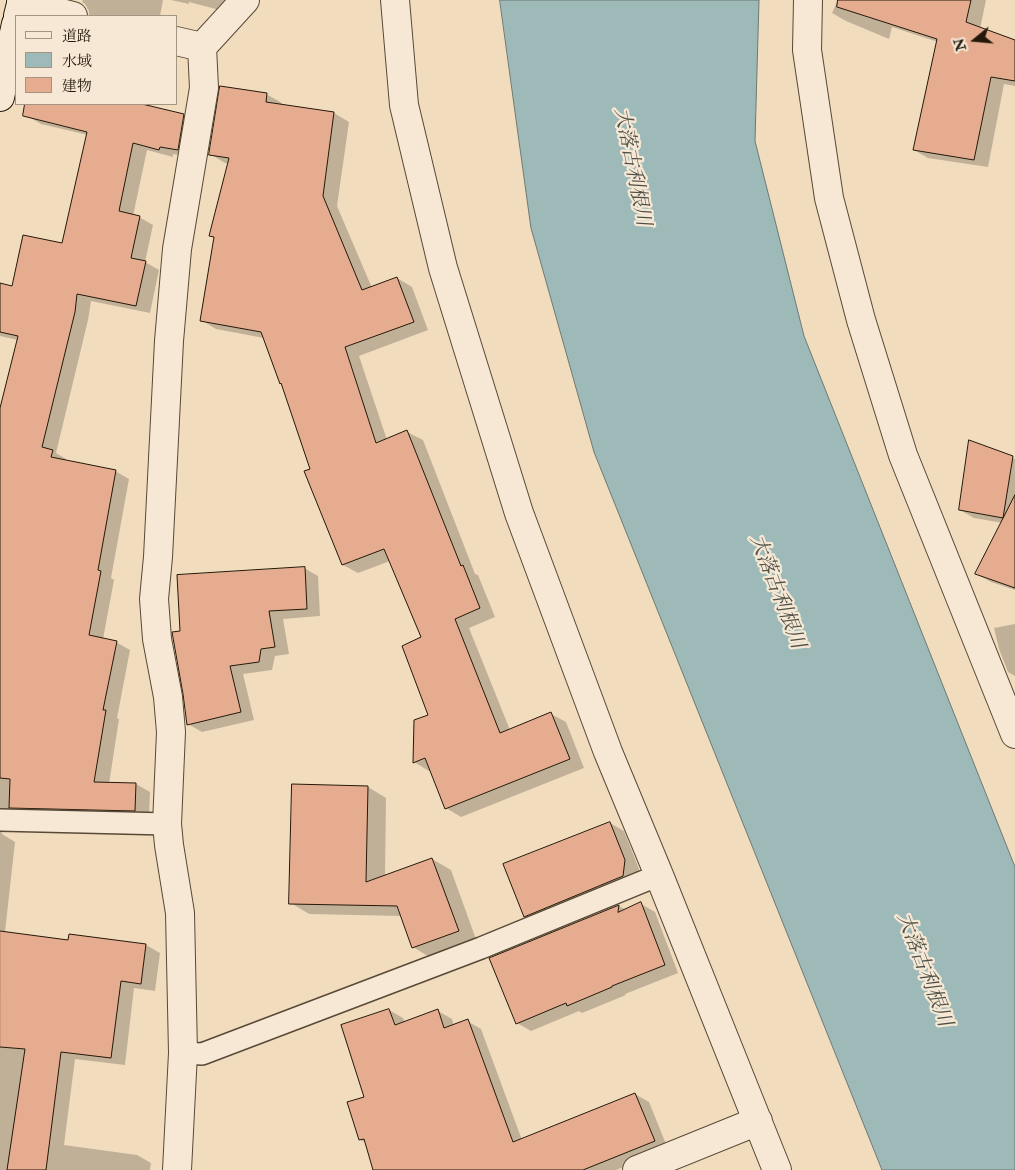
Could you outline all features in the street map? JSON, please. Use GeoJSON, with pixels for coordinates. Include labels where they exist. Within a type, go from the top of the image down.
{"type":"FeatureCollection","features":[{"type":"Feature","properties":{"kind":"street"},"geometry":{"type":"LineString","coordinates":[[177,1170],[183,1053],[180,913],[167,824],[171,732],[168,698],[157,639],[154,599],[174,276],[178,239],[204,88],[189,44],[245,0]]}},
{"type":"Feature","properties":{"kind":"street"},"geometry":{"type":"LineString","coordinates":[[395,0],[404,106],[443,268],[519,513],[608,752],[777,1170]]}},
{"type":"Feature","properties":{"kind":"street"},"geometry":{"type":"LineString","coordinates":[[808,0],[807,50],[829,198],[861,320],[903,455],[1015,734]]}},
{"type":"Feature","properties":{"kind":"street"},"geometry":{"type":"LineString","coordinates":[[19,11],[62,15]]}},
{"type":"Feature","properties":{"kind":"street"},"geometry":{"type":"LineString","coordinates":[[0,97],[15,29]]}},
{"type":"Feature","properties":{"kind":"street"},"geometry":{"type":"LineString","coordinates":[[637,1170],[758,1121]]}},
{"type":"Feature","properties":{"kind":"lane"},"geometry":{"type":"LineString","coordinates":[[0,820],[167,824]]}},
{"type":"Feature","properties":{"kind":"lane"},"geometry":{"type":"LineString","coordinates":[[183,1053],[202,1054],[482,948],[659,875]]}},
{"type":"Feature","properties":{"kind":"water","name":"大落古利根川"},"geometry":{"type":"Polygon","coordinates":[[[500,0],[759,0],[755,141],[804,336],[1015,867],[1015,1170],[882,1170],[594,452],[531,228],[500,0]]]}},
{"type":"Feature","properties":{"kind":"building"},"geometry":{"type":"Polygon","coordinates":[[[838,0],[971,0],[966,22],[1015,40],[1015,81],[991,77],[974,160],[913,150],[937,39],[837,7],[838,0]]]}},
{"type":"Feature","properties":{"kind":"building"},"geometry":{"type":"Polygon","coordinates":[[[220,86],[267,93],[266,102],[334,112],[323,196],[362,290],[397,277],[414,322],[345,347],[376,443],[407,430],[461,566],[463,565],[480,608],[455,619],[500,733],[551,712],[570,759],[445,809],[425,758],[413,763],[414,720],[428,715],[402,646],[421,637],[384,549],[342,565],[304,471],[310,469],[281,383],[261,332],[200,321],[214,237],[209,236],[229,158],[209,155],[220,86]]]}},
{"type":"Feature","properties":{"kind":"building"},"geometry":{"type":"Polygon","coordinates":[[[25,105],[146,105],[184,114],[178,150],[160,147],[159,150],[133,143],[119,211],[140,216],[131,258],[146,261],[136,306],[77,294],[75,312],[42,447],[53,450],[51,457],[116,470],[98,570],[101,571],[89,635],[117,641],[103,710],[106,710],[94,782],[136,783],[135,811],[9,808],[10,779],[0,778],[0,408],[18,336],[0,332],[0,283],[12,286],[23,235],[62,243],[87,132],[23,116],[25,105]]]}},
{"type":"Feature","properties":{"kind":"building"},"geometry":{"type":"Polygon","coordinates":[[[969,440],[1013,456],[1003,518],[959,510],[969,440]]]}},
{"type":"Feature","properties":{"kind":"building"},"geometry":{"type":"Polygon","coordinates":[[[1015,495],[1015,588],[975,574],[1015,495]]]}},
{"type":"Feature","properties":{"kind":"building"},"geometry":{"type":"Polygon","coordinates":[[[305,567],[307,609],[269,611],[275,647],[261,649],[259,662],[230,666],[241,712],[187,725],[172,632],[180,631],[177,575],[305,567]]]}},
{"type":"Feature","properties":{"kind":"building"},"geometry":{"type":"Polygon","coordinates":[[[292,784],[368,786],[366,882],[432,858],[459,931],[412,948],[397,906],[289,904],[292,784]]]}},
{"type":"Feature","properties":{"kind":"building"},"geometry":{"type":"Polygon","coordinates":[[[610,822],[625,860],[623,876],[524,917],[503,864],[610,822]]]}},
{"type":"Feature","properties":{"kind":"building"},"geometry":{"type":"Polygon","coordinates":[[[641,902],[665,965],[567,1006],[566,1003],[516,1024],[489,958],[619,905],[618,912],[641,902]]]}},
{"type":"Feature","properties":{"kind":"building"},"geometry":{"type":"Polygon","coordinates":[[[0,931],[68,940],[69,934],[146,944],[141,984],[121,981],[111,1058],[61,1052],[46,1170],[7,1170],[25,1049],[0,1047],[0,931]]]}},
{"type":"Feature","properties":{"kind":"building"},"geometry":{"type":"Polygon","coordinates":[[[389,1009],[395,1025],[438,1009],[444,1028],[468,1019],[513,1142],[635,1093],[655,1141],[583,1170],[373,1170],[364,1139],[359,1140],[347,1102],[364,1097],[341,1025],[389,1009]]]}}]}
